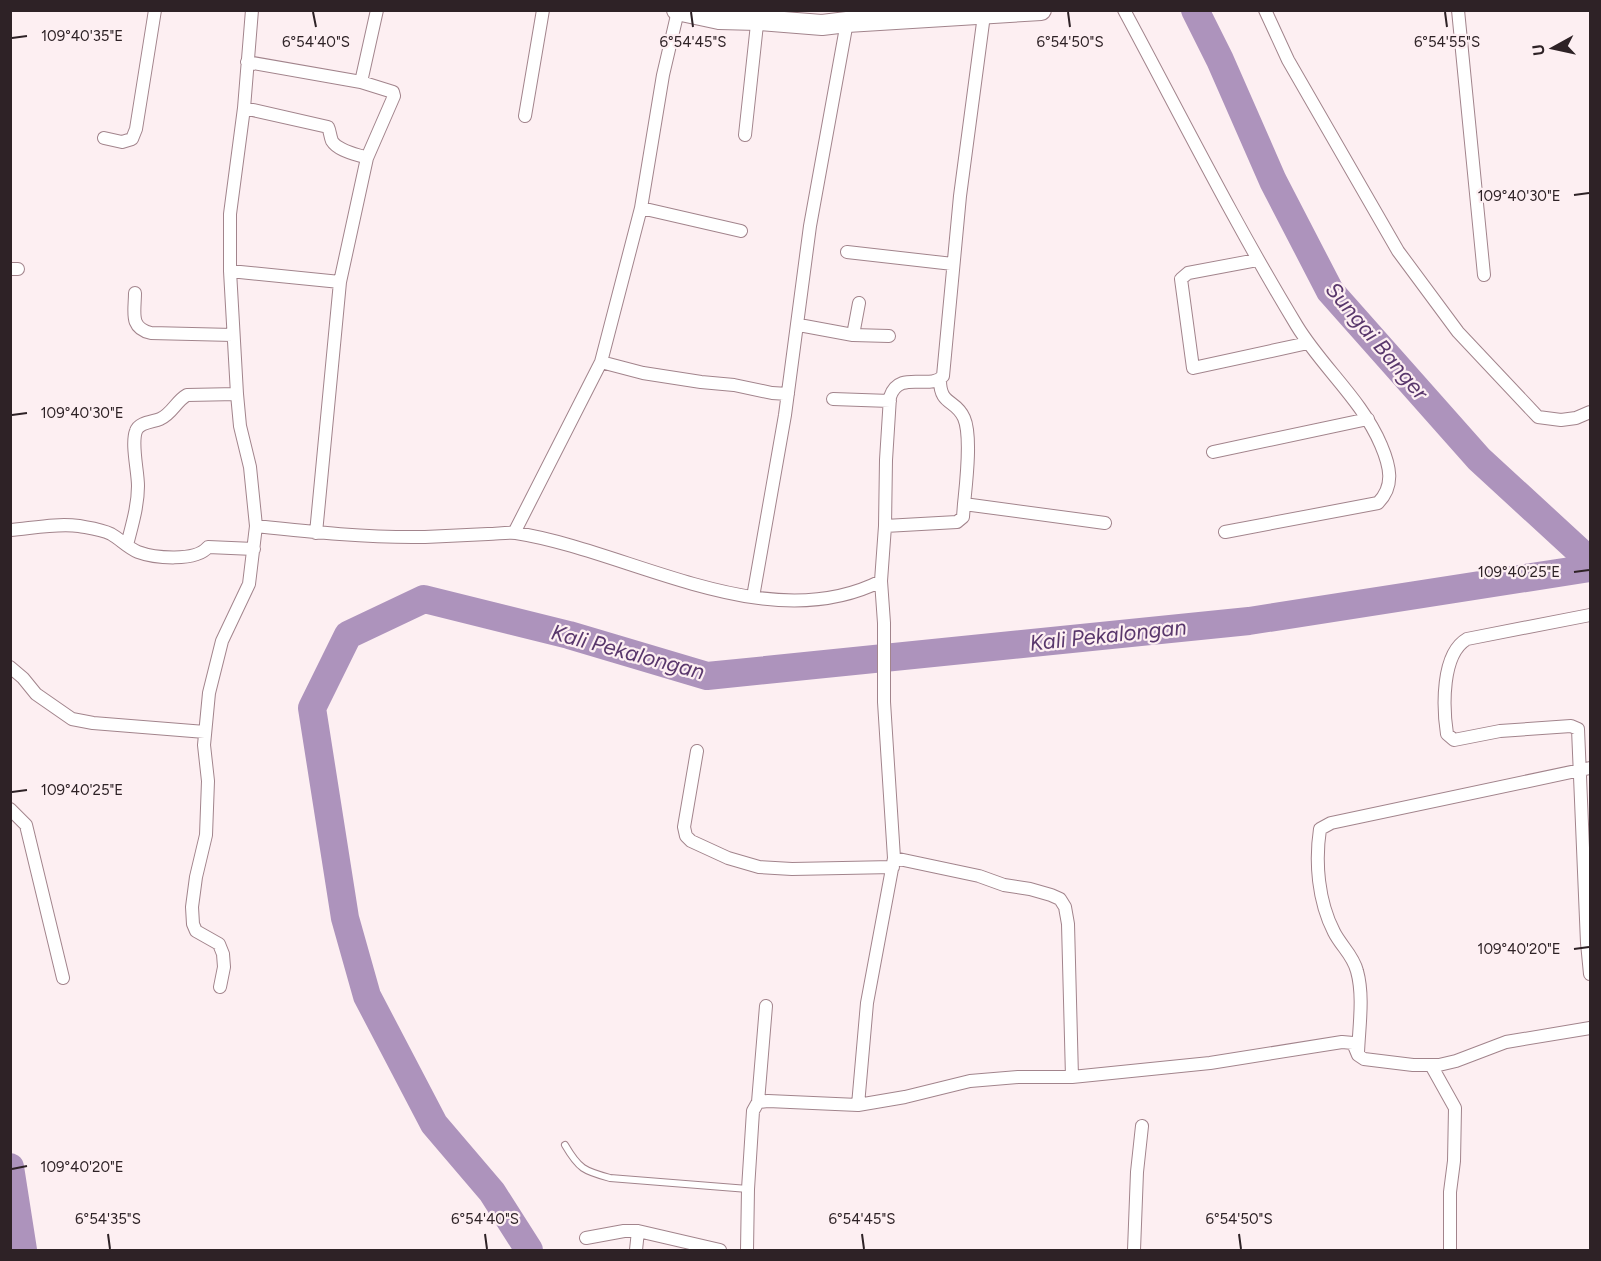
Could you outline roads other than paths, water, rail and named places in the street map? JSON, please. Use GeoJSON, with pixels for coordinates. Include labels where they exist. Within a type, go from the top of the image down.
{"type":"FeatureCollection","features":[{"type":"Feature","properties":{"kind":"main road"},"geometry":{"type":"LineString","coordinates":[[677,11],[719,19],[758,15],[823,18],[847,22],[1041,10]]}},
{"type":"Feature","properties":{"kind":"street"},"geometry":{"type":"LineString","coordinates":[[104,138],[122,142],[132,139],[136,129],[155,10]]}},
{"type":"Feature","properties":{"kind":"street"},"geometry":{"type":"LineString","coordinates":[[220,987],[224,967],[219,944],[196,931],[192,917],[196,877],[206,835],[208,781],[204,744],[209,693],[222,641],[249,584],[256,526],[250,468],[240,426],[230,271],[230,214],[244,108],[252,10]]}},
{"type":"Feature","properties":{"kind":"street"},"geometry":{"type":"LineString","coordinates":[[361,82],[377,10]]}},
{"type":"Feature","properties":{"kind":"street"},"geometry":{"type":"LineString","coordinates":[[525,116],[543,10]]}},
{"type":"Feature","properties":{"kind":"street"},"geometry":{"type":"LineString","coordinates":[[1124,10],[1257,260],[1308,343],[1368,419],[1382,446],[1391,481],[1386,494],[1378,503],[1225,532]]}},
{"type":"Feature","properties":{"kind":"street"},"geometry":{"type":"LineString","coordinates":[[1265,10],[1288,60],[1398,251],[1458,332],[1538,417],[1561,420],[1576,418],[1590,412]]}},
{"type":"Feature","properties":{"kind":"street"},"geometry":{"type":"LineString","coordinates":[[1458,10],[1484,275]]}},
{"type":"Feature","properties":{"kind":"street"},"geometry":{"type":"LineString","coordinates":[[514,533],[601,362],[641,208],[663,75],[677,11]]}},
{"type":"Feature","properties":{"kind":"street"},"geometry":{"type":"LineString","coordinates":[[746,135],[758,15]]}},
{"type":"Feature","properties":{"kind":"street"},"geometry":{"type":"LineString","coordinates":[[885,526],[957,522],[963,517],[967,441],[964,419],[957,408],[942,397],[940,380],[944,371],[960,196],[984,15]]}},
{"type":"Feature","properties":{"kind":"street"},"geometry":{"type":"LineString","coordinates":[[753,597],[799,325],[810,226],[847,22]]}},
{"type":"Feature","properties":{"kind":"street"},"geometry":{"type":"LineString","coordinates":[[247,62],[361,82],[388,89],[393,92],[394,96],[367,158],[340,282],[316,532]]}},
{"type":"Feature","properties":{"kind":"street"},"geometry":{"type":"LineString","coordinates":[[244,108],[328,127],[335,144],[367,158]]}},
{"type":"Feature","properties":{"kind":"street"},"geometry":{"type":"LineString","coordinates":[[641,208],[741,231]]}},
{"type":"Feature","properties":{"kind":"street"},"geometry":{"type":"LineString","coordinates":[[848,252],[953,264]]}},
{"type":"Feature","properties":{"kind":"street"},"geometry":{"type":"LineString","coordinates":[[1257,260],[1188,273],[1181,279],[1193,368],[1308,343]]}},
{"type":"Feature","properties":{"kind":"street"},"geometry":{"type":"LineString","coordinates":[[230,271],[340,282]]}},
{"type":"Feature","properties":{"kind":"street"},"geometry":{"type":"LineString","coordinates":[[135,293],[135,324],[141,331],[233,335]]}},
{"type":"Feature","properties":{"kind":"street"},"geometry":{"type":"LineString","coordinates":[[853,335],[859,303]]}},
{"type":"Feature","properties":{"kind":"street"},"geometry":{"type":"LineString","coordinates":[[799,325],[853,335],[889,336]]}},
{"type":"Feature","properties":{"kind":"street"},"geometry":{"type":"LineString","coordinates":[[601,362],[643,373],[700,382],[734,384],[772,393],[788,394]]}},
{"type":"Feature","properties":{"kind":"street"},"geometry":{"type":"LineString","coordinates":[[858,1105],[867,1003],[893,862],[884,702],[884,623],[881,581],[890,401],[892,389],[900,384],[940,380]]}},
{"type":"Feature","properties":{"kind":"street"},"geometry":{"type":"LineString","coordinates":[[127,545],[137,506],[135,432],[139,426],[161,419],[187,395],[237,394]]}},
{"type":"Feature","properties":{"kind":"street"},"geometry":{"type":"LineString","coordinates":[[833,399],[890,401]]}},
{"type":"Feature","properties":{"kind":"street"},"geometry":{"type":"LineString","coordinates":[[1213,452],[1368,419]]}},
{"type":"Feature","properties":{"kind":"street"},"geometry":{"type":"LineString","coordinates":[[964,504],[1105,523]]}},
{"type":"Feature","properties":{"kind":"street"},"geometry":{"type":"LineString","coordinates":[[10,530],[61,525],[76,526],[111,534],[142,553],[173,557],[197,555],[203,553],[208,547],[254,549]]}},
{"type":"Feature","properties":{"kind":"street"},"geometry":{"type":"LineString","coordinates":[[256,526],[355,536],[424,537],[514,533],[571,547],[677,579],[753,597],[798,602],[845,595],[881,581]]}},
{"type":"Feature","properties":{"kind":"street"},"geometry":{"type":"LineString","coordinates":[[1590,615],[1467,639],[1459,644],[1452,658],[1445,686],[1446,725],[1450,739],[1458,740],[1500,731],[1574,726],[1579,731],[1585,769],[1587,943],[1590,974]]}},
{"type":"Feature","properties":{"kind":"street"},"geometry":{"type":"LineString","coordinates":[[10,667],[36,694],[72,719],[93,723],[205,732]]}},
{"type":"Feature","properties":{"kind":"street"},"geometry":{"type":"LineString","coordinates":[[698,751],[684,827],[686,836],[691,841],[728,858],[759,867],[792,869],[893,862],[979,876],[1004,885],[1030,889],[1060,899],[1065,907],[1068,924],[1072,1077]]}},
{"type":"Feature","properties":{"kind":"street"},"geometry":{"type":"LineString","coordinates":[[1358,1055],[1359,984],[1353,960],[1335,934],[1325,913],[1319,876],[1320,829],[1331,823],[1585,769]]}},
{"type":"Feature","properties":{"kind":"street"},"geometry":{"type":"LineString","coordinates":[[10,809],[26,825],[63,978]]}},
{"type":"Feature","properties":{"kind":"street"},"geometry":{"type":"LineString","coordinates":[[747,1251],[753,1111],[758,1102],[766,1006]]}},
{"type":"Feature","properties":{"kind":"street"},"geometry":{"type":"LineString","coordinates":[[758,1102],[858,1105],[905,1097],[970,1081],[1018,1077],[1072,1077],[1210,1063],[1342,1042],[1353,1043],[1358,1055],[1364,1059],[1431,1065],[1447,1064],[1506,1042],[1590,1028]]}},
{"type":"Feature","properties":{"kind":"street"},"geometry":{"type":"LineString","coordinates":[[1431,1065],[1455,1108],[1454,1161],[1450,1192],[1450,1251]]}},
{"type":"Feature","properties":{"kind":"street"},"geometry":{"type":"LineString","coordinates":[[1134,1251],[1137,1172],[1142,1126]]}},
{"type":"Feature","properties":{"kind":"street"},"geometry":{"type":"LineString","coordinates":[[586,1238],[624,1231],[638,1231],[720,1251]]}},
{"type":"Feature","properties":{"kind":"street"},"geometry":{"type":"LineString","coordinates":[[636,1251],[638,1231]]}},
{"type":"Feature","properties":{"kind":"lane"},"geometry":{"type":"LineString","coordinates":[[565,1145],[575,1163],[584,1169],[610,1178],[748,1189]]}},
{"type":"Feature","properties":{"kind":"waterway","name":"Sungai Banger"},"geometry":{"type":"LineString","coordinates":[[1195,10],[1220,60],[1273,181],[1330,291],[1479,459],[1590,561]]}},
{"type":"Feature","properties":{"kind":"waterway","name":"Kali Pekalongan"},"geometry":{"type":"LineString","coordinates":[[529,1250],[492,1192],[434,1124],[367,996],[345,918],[312,708],[348,635],[424,599],[569,635],[707,676],[1249,621],[1590,568]]}},
{"type":"Feature","properties":{"kind":"waterway","name":"Kali Pekalongan"},"geometry":{"type":"LineString","coordinates":[[10,1167],[23,1250]]}}]}
